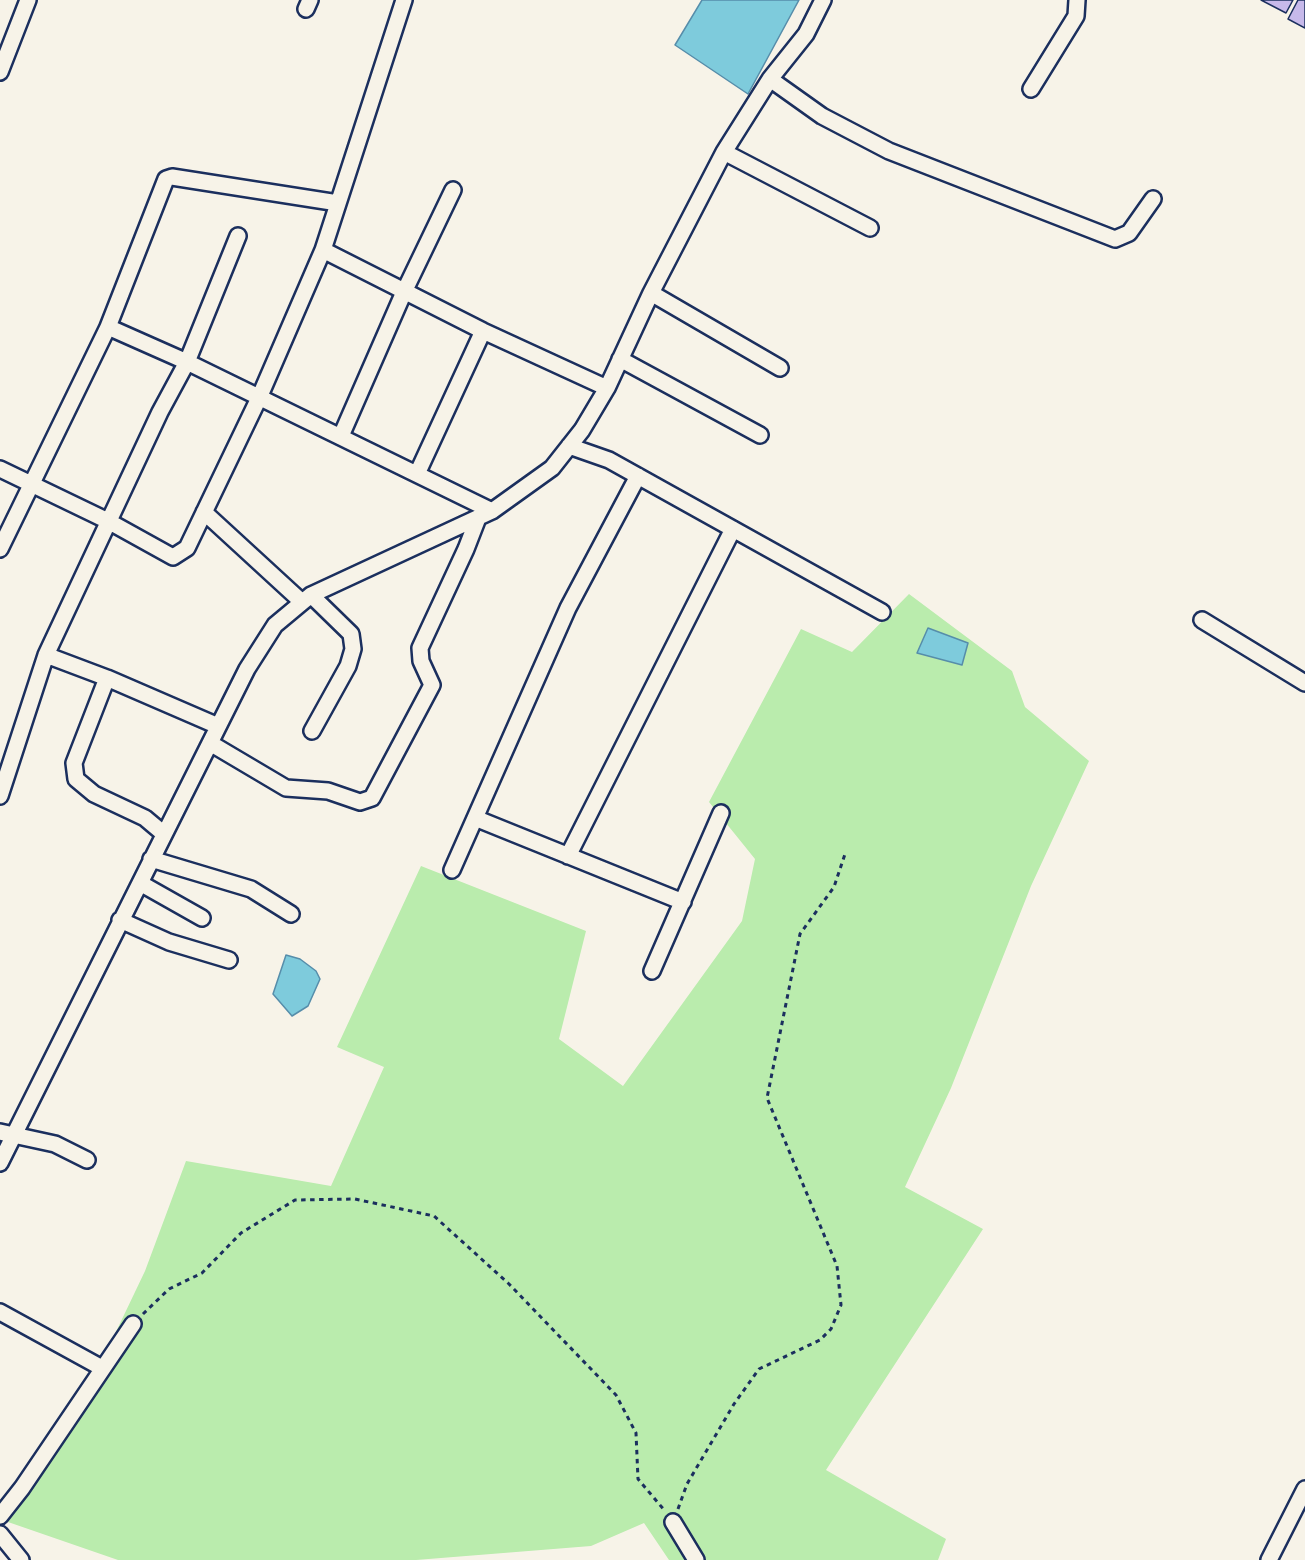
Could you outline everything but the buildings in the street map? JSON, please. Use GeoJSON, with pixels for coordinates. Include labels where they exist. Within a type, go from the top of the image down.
{"type":"FeatureCollection","features":[{"type":"Feature","properties":{"kind":"street"},"geometry":{"type":"LineString","coordinates":[[0,72],[28,0]]}},
{"type":"Feature","properties":{"kind":"street"},"geometry":{"type":"LineString","coordinates":[[0,469],[108,521],[173,557],[187,548],[259,398],[323,250],[404,0]]}},
{"type":"Feature","properties":{"kind":"street"},"geometry":{"type":"LineString","coordinates":[[0,1163],[8,1132],[140,883],[247,669],[274,625],[307,598],[492,512],[552,468],[607,388],[651,293],[724,152],[770,79],[806,34],[823,0]]}},
{"type":"Feature","properties":{"kind":"street"},"geometry":{"type":"LineString","coordinates":[[1031,89],[1076,16],[1077,0]]}},
{"type":"Feature","properties":{"kind":"street"},"geometry":{"type":"LineString","coordinates":[[770,79],[822,116],[889,151],[1115,239],[1130,233],[1153,199]]}},
{"type":"Feature","properties":{"kind":"street"},"geometry":{"type":"LineString","coordinates":[[724,152],[870,228]]}},
{"type":"Feature","properties":{"kind":"street"},"geometry":{"type":"LineString","coordinates":[[0,549],[108,327],[166,178],[172,177],[338,203]]}},
{"type":"Feature","properties":{"kind":"street"},"geometry":{"type":"LineString","coordinates":[[341,436],[404,292],[453,190]]}},
{"type":"Feature","properties":{"kind":"street"},"geometry":{"type":"LineString","coordinates":[[0,796],[46,655],[160,412],[188,362],[238,236]]}},
{"type":"Feature","properties":{"kind":"street"},"geometry":{"type":"LineString","coordinates":[[323,250],[483,331],[607,388]]}},
{"type":"Feature","properties":{"kind":"street"},"geometry":{"type":"LineString","coordinates":[[651,293],[780,368]]}},
{"type":"Feature","properties":{"kind":"street"},"geometry":{"type":"LineString","coordinates":[[108,327],[188,362],[492,512]]}},
{"type":"Feature","properties":{"kind":"street"},"geometry":{"type":"LineString","coordinates":[[417,474],[483,331]]}},
{"type":"Feature","properties":{"kind":"street"},"geometry":{"type":"LineString","coordinates":[[620,359],[760,435]]}},
{"type":"Feature","properties":{"kind":"street"},"geometry":{"type":"LineString","coordinates":[[569,446],[609,460],[882,612]]}},
{"type":"Feature","properties":{"kind":"street"},"geometry":{"type":"LineString","coordinates":[[452,870],[568,608],[638,476]]}},
{"type":"Feature","properties":{"kind":"street"},"geometry":{"type":"LineString","coordinates":[[204,512],[351,634],[353,649],[348,666],[312,731]]}},
{"type":"Feature","properties":{"kind":"street"},"geometry":{"type":"LineString","coordinates":[[210,743],[286,788],[328,791],[360,802],[372,798],[432,685],[421,661],[420,648],[478,518]]}},
{"type":"Feature","properties":{"kind":"street"},"geometry":{"type":"LineString","coordinates":[[568,856],[733,529]]}},
{"type":"Feature","properties":{"kind":"street"},"geometry":{"type":"LineString","coordinates":[[1202,620],[1305,683]]}},
{"type":"Feature","properties":{"kind":"street"},"geometry":{"type":"LineString","coordinates":[[46,655],[107,678],[218,726]]}},
{"type":"Feature","properties":{"kind":"street"},"geometry":{"type":"LineString","coordinates":[[107,678],[74,763],[76,779],[94,794],[145,818],[164,834]]}},
{"type":"Feature","properties":{"kind":"street"},"geometry":{"type":"LineString","coordinates":[[652,971],[721,813]]}},
{"type":"Feature","properties":{"kind":"street"},"geometry":{"type":"LineString","coordinates":[[475,818],[682,902]]}},
{"type":"Feature","properties":{"kind":"street"},"geometry":{"type":"LineString","coordinates":[[151,859],[251,889],[291,914]]}},
{"type":"Feature","properties":{"kind":"street"},"geometry":{"type":"LineString","coordinates":[[140,883],[202,918]]}},
{"type":"Feature","properties":{"kind":"street"},"geometry":{"type":"LineString","coordinates":[[120,920],[169,942],[229,960]]}},
{"type":"Feature","properties":{"kind":"street"},"geometry":{"type":"LineString","coordinates":[[8,1132],[55,1144],[87,1160]]}},
{"type":"Feature","properties":{"kind":"street"},"geometry":{"type":"LineString","coordinates":[[0,1312],[102,1368]]}},
{"type":"Feature","properties":{"kind":"street"},"geometry":{"type":"LineString","coordinates":[[0,1516],[133,1324]]}},
{"type":"Feature","properties":{"kind":"street"},"geometry":{"type":"LineString","coordinates":[[1269,1560],[1305,1489]]}},
{"type":"Feature","properties":{"kind":"street"},"geometry":{"type":"LineString","coordinates":[[673,1522],[696,1560]]}},
{"type":"Feature","properties":{"kind":"street"},"geometry":{"type":"LineString","coordinates":[[0,1534],[21,1560]]}},
{"type":"Feature","properties":{"kind":"path"},"geometry":{"type":"LineString","coordinates":[[673,1522],[687,1484],[734,1404],[759,1369],[820,1341],[831,1329],[841,1305],[837,1266],[767,1098],[800,934],[834,887],[846,851]]}},
{"type":"Feature","properties":{"kind":"path"},"geometry":{"type":"LineString","coordinates":[[133,1324],[169,1289],[202,1273],[241,1233],[295,1200],[355,1199],[434,1216],[509,1284],[616,1395],[636,1433],[638,1479],[673,1522]]}},
{"type":"Feature","properties":{"kind":"green space"},"geometry":{"type":"Polygon","coordinates":[[[909,594],[1012,671],[1025,707],[1089,761],[1031,886],[951,1088],[905,1187],[983,1229],[826,1470],[946,1539],[938,1560],[669,1560],[644,1523],[591,1546],[416,1560],[118,1560],[8,1522],[103,1359],[145,1271],[186,1161],[331,1186],[384,1067],[337,1047],[421,866],[586,931],[559,1039],[623,1086],[742,921],[755,859],[709,802],[801,629],[852,652],[909,594]]]}},
{"type":"Feature","properties":{"kind":"water"},"geometry":{"type":"Polygon","coordinates":[[[702,0],[799,0],[748,94],[675,45],[702,0]]]}},
{"type":"Feature","properties":{"kind":"water"},"geometry":{"type":"Polygon","coordinates":[[[928,628],[968,643],[962,665],[917,653],[928,628]]]}},
{"type":"Feature","properties":{"kind":"water"},"geometry":{"type":"Polygon","coordinates":[[[286,955],[300,959],[316,971],[320,979],[308,1006],[292,1016],[273,994],[286,955]]]}}]}
